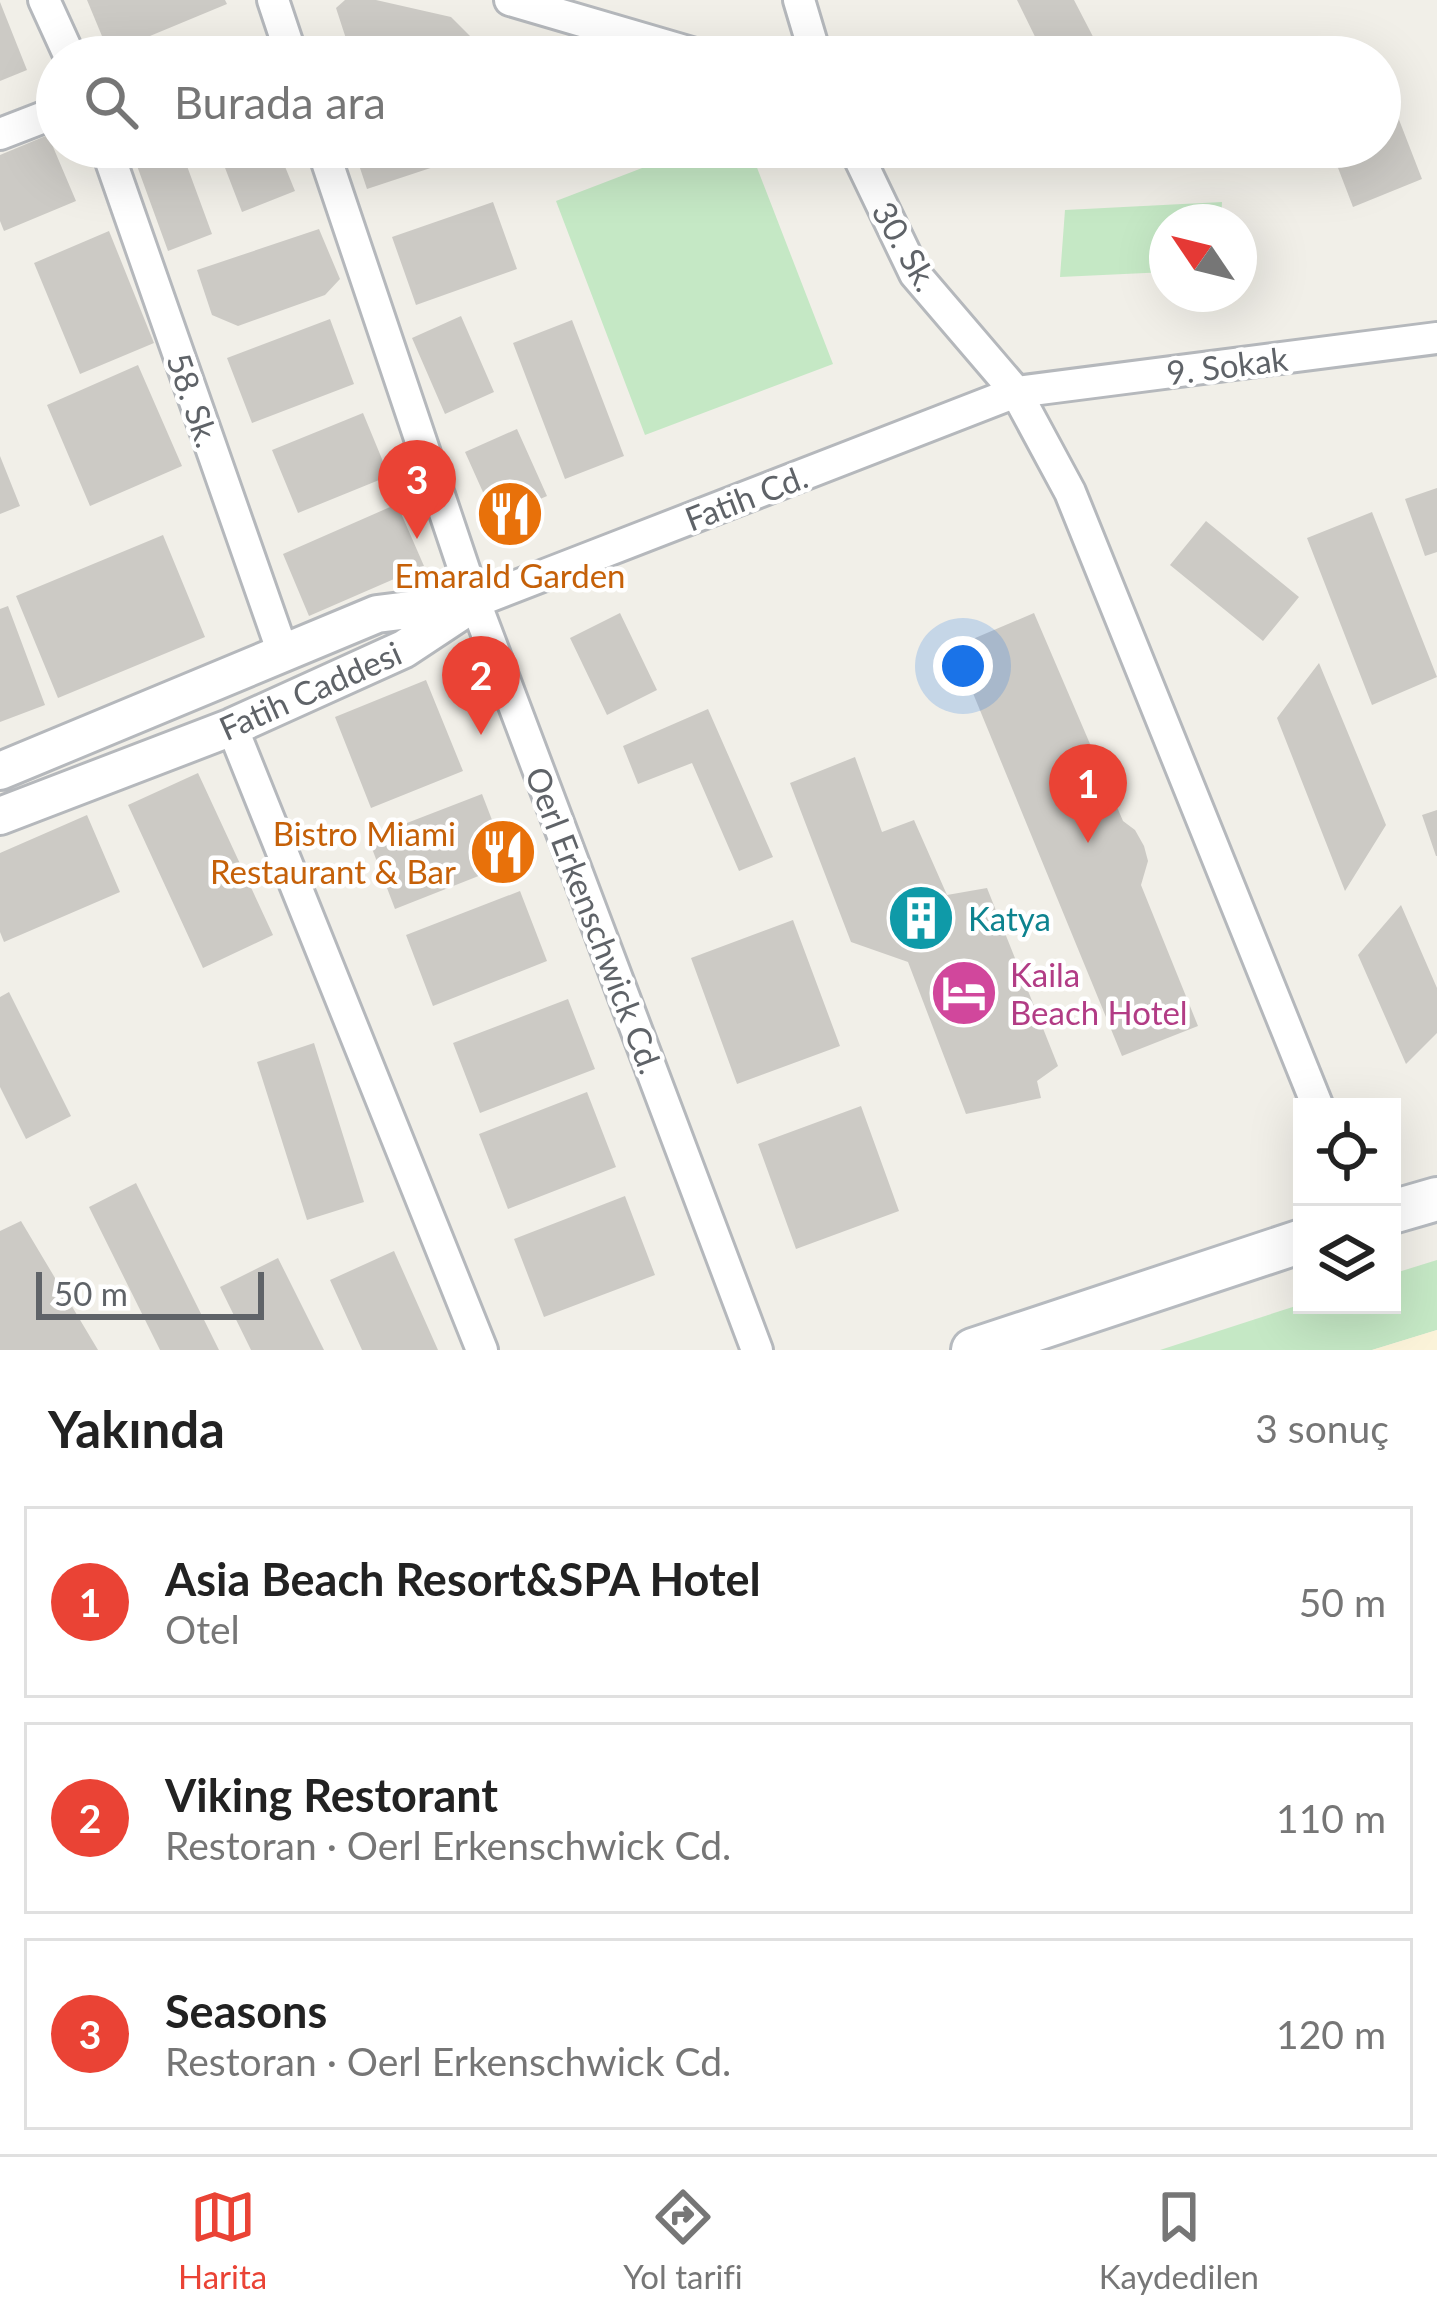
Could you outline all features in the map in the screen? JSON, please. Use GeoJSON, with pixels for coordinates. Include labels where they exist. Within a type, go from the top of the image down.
{"type":"FeatureCollection","features":[{"type":"Feature","properties":{"kind":"main road"},"geometry":{"type":"LineString","coordinates":[[1401,1209],[1437,1198]]}},
{"type":"Feature","properties":{"kind":"main road"},"geometry":{"type":"LineString","coordinates":[[973,1350],[1293,1244]]}},
{"type":"Feature","properties":{"kind":"street"},"geometry":{"type":"LineString","coordinates":[[44,0],[60,36]]}},
{"type":"Feature","properties":{"kind":"street"},"geometry":{"type":"LineString","coordinates":[[273,0],[285,36]]}},
{"type":"Feature","properties":{"kind":"street"},"geometry":{"type":"LineString","coordinates":[[510,0],[634,36]]}},
{"type":"Feature","properties":{"kind":"street"},"geometry":{"type":"LineString","coordinates":[[799,0],[810,36]]}},
{"type":"Feature","properties":{"kind":"street"},"geometry":{"type":"LineString","coordinates":[[0,134],[36,120]]}},
{"type":"Feature","properties":{"kind":"street","name":"58. Sk."},"geometry":{"type":"LineString","coordinates":[[113,168],[283,653]]}},
{"type":"Feature","properties":{"kind":"street","name":"Oerl Erkenschwick Cd."},"geometry":{"type":"LineString","coordinates":[[329,168],[475,602],[757,1350]]}},
{"type":"Feature","properties":{"kind":"street","name":"30. Sk."},"geometry":{"type":"LineString","coordinates":[[864,168],[915,274],[1016,392],[1070,492],[1314,1098]]}},
{"type":"Feature","properties":{"kind":"street","name":"9. Sokak"},"geometry":{"type":"LineString","coordinates":[[1016,392],[1437,338]]}},
{"type":"Feature","properties":{"kind":"street","name":"Fatih Cd."},"geometry":{"type":"LineString","coordinates":[[475,602],[1016,392]]}},
{"type":"Feature","properties":{"kind":"street","name":"Fatih Caddesi"},"geometry":{"type":"LineString","coordinates":[[0,771],[377,614],[475,602]]}},
{"type":"Feature","properties":{"kind":"street","name":"Fatih Caddesi"},"geometry":{"type":"LineString","coordinates":[[0,816],[232,727],[404,649],[475,602]]}},
{"type":"Feature","properties":{"kind":"street"},"geometry":{"type":"LineString","coordinates":[[232,727],[482,1350]]}},
{"type":"Feature","properties":{"kind":"green space"},"geometry":{"type":"Polygon","coordinates":[[[642,168],[757,168],[833,364],[645,435],[556,201],[642,168]]]}},
{"type":"Feature","properties":{"kind":"green space"},"geometry":{"type":"Polygon","coordinates":[[[1149,206],[1149,273],[1060,277],[1065,210],[1149,206]]]}},
{"type":"Feature","properties":{"kind":"green space"},"geometry":{"type":"Polygon","coordinates":[[[1437,1260],[1437,1330],[1372,1350],[1160,1350],[1293,1307],[1293,1314],[1401,1314],[1401,1271],[1437,1260]]]}},
{"type":"Feature","properties":{"kind":"sand"},"geometry":{"type":"Polygon","coordinates":[[[1437,1330],[1437,1350],[1372,1350],[1437,1330]]]}},
{"type":"Feature","properties":{"kind":"building"},"geometry":{"type":"Polygon","coordinates":[[[87,0],[225,0],[227,4],[150,36],[102,36],[87,0]]]}},
{"type":"Feature","properties":{"kind":"building"},"geometry":{"type":"Polygon","coordinates":[[[345,0],[376,0],[451,17],[470,36],[345,36],[336,8],[345,0]]]}},
{"type":"Feature","properties":{"kind":"building"},"geometry":{"type":"Polygon","coordinates":[[[1017,0],[1074,0],[1093,36],[1035,36],[1017,0]]]}},
{"type":"Feature","properties":{"kind":"building"},"geometry":{"type":"Polygon","coordinates":[[[0,2],[27,70],[0,81],[0,2]]]}},
{"type":"Feature","properties":{"kind":"building"},"geometry":{"type":"Polygon","coordinates":[[[1401,125],[1422,179],[1353,207],[1338,168],[1401,168],[1401,125]]]}},
{"type":"Feature","properties":{"kind":"building"},"geometry":{"type":"Polygon","coordinates":[[[36,140],[36,168],[62,168],[76,201],[4,231],[0,155],[36,140]]]}},
{"type":"Feature","properties":{"kind":"building"},"geometry":{"type":"Polygon","coordinates":[[[138,168],[188,168],[212,234],[168,251],[138,168]]]}},
{"type":"Feature","properties":{"kind":"building"},"geometry":{"type":"Polygon","coordinates":[[[225,168],[286,168],[295,191],[242,212],[225,168]]]}},
{"type":"Feature","properties":{"kind":"building"},"geometry":{"type":"Polygon","coordinates":[[[360,168],[431,168],[367,189],[360,168]]]}},
{"type":"Feature","properties":{"kind":"building"},"geometry":{"type":"Polygon","coordinates":[[[493,202],[517,269],[416,305],[392,237],[493,202]]]}},
{"type":"Feature","properties":{"kind":"building"},"geometry":{"type":"Polygon","coordinates":[[[319,229],[340,279],[325,295],[238,326],[212,315],[197,270],[319,229]]]}},
{"type":"Feature","properties":{"kind":"building"},"geometry":{"type":"Polygon","coordinates":[[[109,231],[154,343],[80,374],[34,263],[109,231]]]}},
{"type":"Feature","properties":{"kind":"building"},"geometry":{"type":"Polygon","coordinates":[[[461,316],[494,392],[445,414],[412,338],[461,316]]]}},
{"type":"Feature","properties":{"kind":"building"},"geometry":{"type":"Polygon","coordinates":[[[330,319],[354,384],[252,423],[227,358],[330,319]]]}},
{"type":"Feature","properties":{"kind":"building"},"geometry":{"type":"Polygon","coordinates":[[[572,320],[624,456],[565,479],[513,343],[572,320]]]}},
{"type":"Feature","properties":{"kind":"building"},"geometry":{"type":"Polygon","coordinates":[[[138,365],[182,466],[90,506],[47,405],[138,365]]]}},
{"type":"Feature","properties":{"kind":"building"},"geometry":{"type":"Polygon","coordinates":[[[363,413],[389,476],[298,513],[272,450],[363,413]]]}},
{"type":"Feature","properties":{"kind":"building"},"geometry":{"type":"Polygon","coordinates":[[[517,429],[547,496],[495,519],[465,452],[517,429]]]}},
{"type":"Feature","properties":{"kind":"building"},"geometry":{"type":"Polygon","coordinates":[[[0,456],[20,506],[0,514],[0,456]]]}},
{"type":"Feature","properties":{"kind":"building"},"geometry":{"type":"Polygon","coordinates":[[[1437,488],[1437,552],[1425,556],[1405,499],[1437,488]]]}},
{"type":"Feature","properties":{"kind":"building"},"geometry":{"type":"Polygon","coordinates":[[[397,504],[424,566],[309,616],[283,554],[397,504]]]}},
{"type":"Feature","properties":{"kind":"building"},"geometry":{"type":"Polygon","coordinates":[[[1372,512],[1437,677],[1372,705],[1307,538],[1372,512]]]}},
{"type":"Feature","properties":{"kind":"building"},"geometry":{"type":"Polygon","coordinates":[[[1206,521],[1299,597],[1263,641],[1170,565],[1206,521]]]}},
{"type":"Feature","properties":{"kind":"building"},"geometry":{"type":"Polygon","coordinates":[[[163,535],[205,637],[58,698],[16,596],[163,535]]]}},
{"type":"Feature","properties":{"kind":"building"},"geometry":{"type":"Polygon","coordinates":[[[8,606],[45,705],[0,722],[0,609],[8,606]]]}},
{"type":"Feature","properties":{"kind":"building"},"geometry":{"type":"Polygon","coordinates":[[[620,613],[657,690],[607,715],[570,638],[620,613]]]}},
{"type":"Feature","properties":{"kind":"building"},"geometry":{"type":"Polygon","coordinates":[[[1034,613],[1123,821],[1144,846],[1148,861],[1141,885],[1198,1026],[1122,1056],[954,647],[1034,613]]]}},
{"type":"Feature","properties":{"kind":"building"},"geometry":{"type":"Polygon","coordinates":[[[1319,663],[1386,825],[1345,891],[1277,718],[1319,663]]]}},
{"type":"Feature","properties":{"kind":"building"},"geometry":{"type":"Polygon","coordinates":[[[426,680],[463,771],[371,808],[335,717],[426,680]]]}},
{"type":"Feature","properties":{"kind":"building"},"geometry":{"type":"Polygon","coordinates":[[[708,709],[773,857],[739,871],[692,763],[638,784],[623,746],[708,709]]]}},
{"type":"Feature","properties":{"kind":"building","name":"Katya"},"geometry":{"type":"Polygon","coordinates":[[[855,757],[882,832],[914,820],[947,895],[987,888],[1058,1066],[1037,1081],[1041,1098],[966,1114],[908,962],[851,942],[790,783],[855,757]]]}},
{"type":"Feature","properties":{"kind":"building"},"geometry":{"type":"Polygon","coordinates":[[[198,773],[273,935],[203,968],[128,805],[198,773]]]}},
{"type":"Feature","properties":{"kind":"building"},"geometry":{"type":"Polygon","coordinates":[[[482,794],[509,864],[395,909],[368,838],[482,794]]]}},
{"type":"Feature","properties":{"kind":"building"},"geometry":{"type":"Polygon","coordinates":[[[1437,810],[1437,856],[1436,856],[1422,815],[1437,810]]]}},
{"type":"Feature","properties":{"kind":"building"},"geometry":{"type":"Polygon","coordinates":[[[87,815],[120,892],[4,942],[0,853],[87,815]]]}},
{"type":"Feature","properties":{"kind":"building"},"geometry":{"type":"Polygon","coordinates":[[[520,891],[547,961],[433,1006],[406,935],[520,891]]]}},
{"type":"Feature","properties":{"kind":"building"},"geometry":{"type":"Polygon","coordinates":[[[1401,905],[1437,988],[1437,1033],[1406,1064],[1358,955],[1401,905]]]}},
{"type":"Feature","properties":{"kind":"building"},"geometry":{"type":"Polygon","coordinates":[[[793,920],[840,1046],[737,1084],[691,958],[793,920]]]}},
{"type":"Feature","properties":{"kind":"building"},"geometry":{"type":"Polygon","coordinates":[[[9,992],[71,1116],[26,1139],[0,1087],[0,997],[9,992]]]}},
{"type":"Feature","properties":{"kind":"building"},"geometry":{"type":"Polygon","coordinates":[[[568,999],[595,1069],[480,1113],[453,1043],[568,999]]]}},
{"type":"Feature","properties":{"kind":"building"},"geometry":{"type":"Polygon","coordinates":[[[314,1043],[364,1202],[307,1220],[257,1062],[314,1043]]]}},
{"type":"Feature","properties":{"kind":"building"},"geometry":{"type":"Polygon","coordinates":[[[587,1092],[616,1167],[508,1209],[479,1134],[587,1092]]]}},
{"type":"Feature","properties":{"kind":"building"},"geometry":{"type":"Polygon","coordinates":[[[861,1106],[899,1211],[796,1249],[758,1144],[861,1106]]]}},
{"type":"Feature","properties":{"kind":"building"},"geometry":{"type":"Polygon","coordinates":[[[136,1183],[219,1350],[160,1350],[89,1207],[136,1183]]]}},
{"type":"Feature","properties":{"kind":"building"},"geometry":{"type":"Polygon","coordinates":[[[625,1196],[655,1275],[544,1317],[514,1239],[625,1196]]]}},
{"type":"Feature","properties":{"kind":"building"},"geometry":{"type":"Polygon","coordinates":[[[21,1221],[98,1350],[0,1350],[0,1231],[21,1221]]]}},
{"type":"Feature","properties":{"kind":"building"},"geometry":{"type":"Polygon","coordinates":[[[394,1251],[438,1350],[362,1350],[330,1280],[394,1251]]]}},
{"type":"Feature","properties":{"kind":"building"},"geometry":{"type":"Polygon","coordinates":[[[278,1258],[324,1350],[251,1350],[220,1287],[278,1258]]]}},
{"type":"Feature","properties":{"kind":"place","name":"Emarald Garden"},"geometry":{"type":"Point","coordinates":[510,514]}},
{"type":"Feature","properties":{"kind":"place","name":"Seasons"},"geometry":{"type":"Point","coordinates":[417,539]}},
{"type":"Feature","properties":{"kind":"place","name":"Viking Restorant"},"geometry":{"type":"Point","coordinates":[481,735]}},
{"type":"Feature","properties":{"kind":"place","name":"Asia Beach Resort&SPA Hotel"},"geometry":{"type":"Point","coordinates":[1088,843]}},
{"type":"Feature","properties":{"kind":"place","name":"Bistro Miami Restaurant & Bar"},"geometry":{"type":"Point","coordinates":[503,852]}},
{"type":"Feature","properties":{"kind":"place","name":"Katya"},"geometry":{"type":"Point","coordinates":[921,918]}},
{"type":"Feature","properties":{"kind":"place","name":"Kaila Beach Hotel"},"geometry":{"type":"Point","coordinates":[964,993]}}]}
